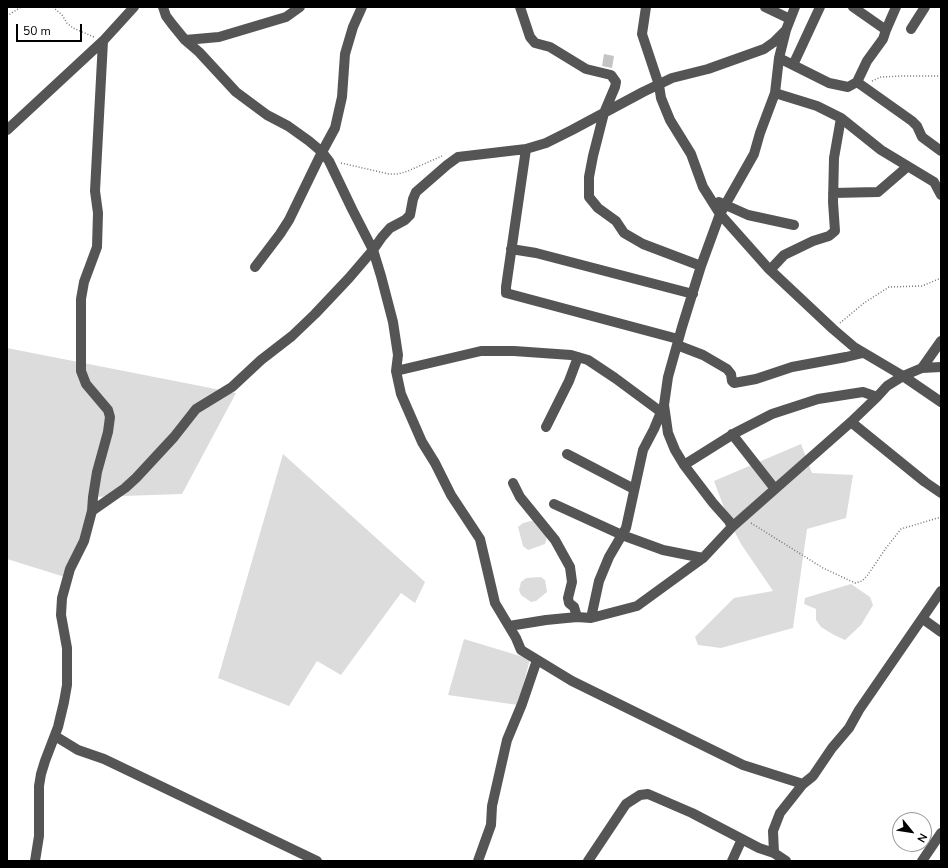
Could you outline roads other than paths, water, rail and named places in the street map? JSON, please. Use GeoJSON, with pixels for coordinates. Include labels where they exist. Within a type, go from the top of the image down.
{"type":"FeatureCollection","features":[{"type":"Feature","properties":{"kind":"street"},"geometry":{"type":"LineString","coordinates":[[7,130],[103,41],[134,7]]}},
{"type":"Feature","properties":{"kind":"street"},"geometry":{"type":"LineString","coordinates":[[163,7],[166,16],[185,40],[199,52],[236,92],[267,115],[288,126],[309,141],[329,160],[373,250],[393,322],[398,355],[396,371],[401,394],[422,442],[435,463],[451,495],[480,540],[495,603],[516,638],[521,650],[572,680],[743,765],[803,784]]}},
{"type":"Feature","properties":{"kind":"street"},"geometry":{"type":"LineString","coordinates":[[185,40],[219,37],[286,17],[300,7]]}},
{"type":"Feature","properties":{"kind":"street"},"geometry":{"type":"LineString","coordinates":[[255,267],[280,234],[335,128],[342,97],[345,54],[362,7]]}},
{"type":"Feature","properties":{"kind":"street"},"geometry":{"type":"LineString","coordinates":[[520,7],[530,37],[535,43],[550,47],[586,69],[605,73],[614,78],[615,87],[604,113],[593,156],[589,177],[589,197],[598,208],[616,221],[624,233],[643,244],[701,266]]}},
{"type":"Feature","properties":{"kind":"street"},"geometry":{"type":"LineString","coordinates":[[646,7],[642,34],[659,85],[661,98],[670,120],[691,154],[703,187],[720,214],[770,270],[854,347],[903,376],[941,402]]}},
{"type":"Feature","properties":{"kind":"street"},"geometry":{"type":"LineString","coordinates":[[765,7],[790,19]]}},
{"type":"Feature","properties":{"kind":"street"},"geometry":{"type":"LineString","coordinates":[[591,618],[599,581],[609,557],[626,528],[643,450],[654,429],[662,408],[668,377],[701,266],[724,204],[754,154],[775,94],[779,58],[786,30],[795,7]]}},
{"type":"Feature","properties":{"kind":"street"},"geometry":{"type":"LineString","coordinates":[[793,65],[820,7]]}},
{"type":"Feature","properties":{"kind":"street"},"geometry":{"type":"LineString","coordinates":[[852,7],[886,30]]}},
{"type":"Feature","properties":{"kind":"street"},"geometry":{"type":"LineString","coordinates":[[779,58],[829,83],[848,87],[858,80],[867,61],[883,39],[896,7]]}},
{"type":"Feature","properties":{"kind":"street"},"geometry":{"type":"LineString","coordinates":[[910,29],[925,7]]}},
{"type":"Feature","properties":{"kind":"street"},"geometry":{"type":"LineString","coordinates":[[92,511],[125,488],[136,478],[174,437],[196,409],[232,387],[261,360],[298,330],[349,278],[390,228],[405,220],[410,215],[413,198],[416,192],[458,157],[526,149],[546,143],[672,78],[708,69],[764,49],[774,42],[786,30]]}},
{"type":"Feature","properties":{"kind":"street"},"geometry":{"type":"LineString","coordinates":[[35,861],[39,836],[39,786],[41,774],[55,736],[67,685],[67,648],[61,615],[62,598],[70,569],[84,541],[92,511],[97,472],[108,432],[110,416],[108,410],[86,384],[81,371],[81,299],[84,282],[97,247],[98,213],[95,191],[103,41]]}},
{"type":"Feature","properties":{"kind":"street"},"geometry":{"type":"LineString","coordinates":[[858,80],[912,121],[917,126],[922,137],[941,151]]}},
{"type":"Feature","properties":{"kind":"street"},"geometry":{"type":"LineString","coordinates":[[775,94],[817,106],[841,118],[881,150],[934,182],[941,195]]}},
{"type":"Feature","properties":{"kind":"street"},"geometry":{"type":"LineString","coordinates":[[770,270],[784,255],[813,241],[829,236],[834,231],[834,158],[841,118]]}},
{"type":"Feature","properties":{"kind":"street"},"geometry":{"type":"LineString","coordinates":[[526,149],[506,293],[678,342],[727,369],[731,374],[732,381],[734,383],[792,367],[863,353]]}},
{"type":"Feature","properties":{"kind":"street"},"geometry":{"type":"LineString","coordinates":[[833,193],[878,192],[907,167]]}},
{"type":"Feature","properties":{"kind":"street"},"geometry":{"type":"LineString","coordinates":[[710,198],[748,215],[794,225]]}},
{"type":"Feature","properties":{"kind":"street"},"geometry":{"type":"LineString","coordinates":[[512,249],[536,253],[692,294]]}},
{"type":"Feature","properties":{"kind":"street"},"geometry":{"type":"LineString","coordinates":[[922,368],[941,341]]}},
{"type":"Feature","properties":{"kind":"street"},"geometry":{"type":"LineString","coordinates":[[396,371],[481,351],[514,351],[571,355],[588,360],[662,408],[668,433],[675,450],[684,465],[729,521],[732,528]]}},
{"type":"Feature","properties":{"kind":"street"},"geometry":{"type":"LineString","coordinates":[[546,427],[569,381],[578,357]]}},
{"type":"Feature","properties":{"kind":"street"},"geometry":{"type":"LineString","coordinates":[[509,626],[577,616],[591,618],[637,606],[703,558],[732,528],[851,422],[886,386],[903,376],[922,368],[941,367]]}},
{"type":"Feature","properties":{"kind":"street"},"geometry":{"type":"LineString","coordinates":[[684,465],[732,434],[772,414],[818,399],[863,392],[876,397]]}},
{"type":"Feature","properties":{"kind":"street"},"geometry":{"type":"LineString","coordinates":[[851,422],[925,482],[941,493]]}},
{"type":"Feature","properties":{"kind":"street"},"geometry":{"type":"LineString","coordinates":[[732,434],[775,489]]}},
{"type":"Feature","properties":{"kind":"street"},"geometry":{"type":"LineString","coordinates":[[567,454],[634,489]]}},
{"type":"Feature","properties":{"kind":"street"},"geometry":{"type":"LineString","coordinates":[[513,483],[520,497],[555,540],[570,567],[572,582],[568,598],[569,603],[574,607],[577,616]]}},
{"type":"Feature","properties":{"kind":"street"},"geometry":{"type":"LineString","coordinates":[[554,504],[622,535],[663,550],[703,558]]}},
{"type":"Feature","properties":{"kind":"street"},"geometry":{"type":"LineString","coordinates":[[774,853],[773,831],[780,813],[803,784],[812,776],[832,748],[849,728],[859,710],[941,591]]}},
{"type":"Feature","properties":{"kind":"street"},"geometry":{"type":"LineString","coordinates":[[923,619],[941,632]]}},
{"type":"Feature","properties":{"kind":"street"},"geometry":{"type":"LineString","coordinates":[[478,861],[491,825],[492,806],[507,740],[522,704],[537,660]]}},
{"type":"Feature","properties":{"kind":"street"},"geometry":{"type":"LineString","coordinates":[[55,736],[78,750],[104,759],[317,861]]}},
{"type":"Feature","properties":{"kind":"street"},"geometry":{"type":"LineString","coordinates":[[588,861],[626,804],[640,795],[648,794],[685,810],[759,848],[774,853],[786,861]]}},
{"type":"Feature","properties":{"kind":"street"},"geometry":{"type":"LineString","coordinates":[[922,861],[941,832]]}},
{"type":"Feature","properties":{"kind":"street"},"geometry":{"type":"LineString","coordinates":[[732,861],[742,839]]}}]}
